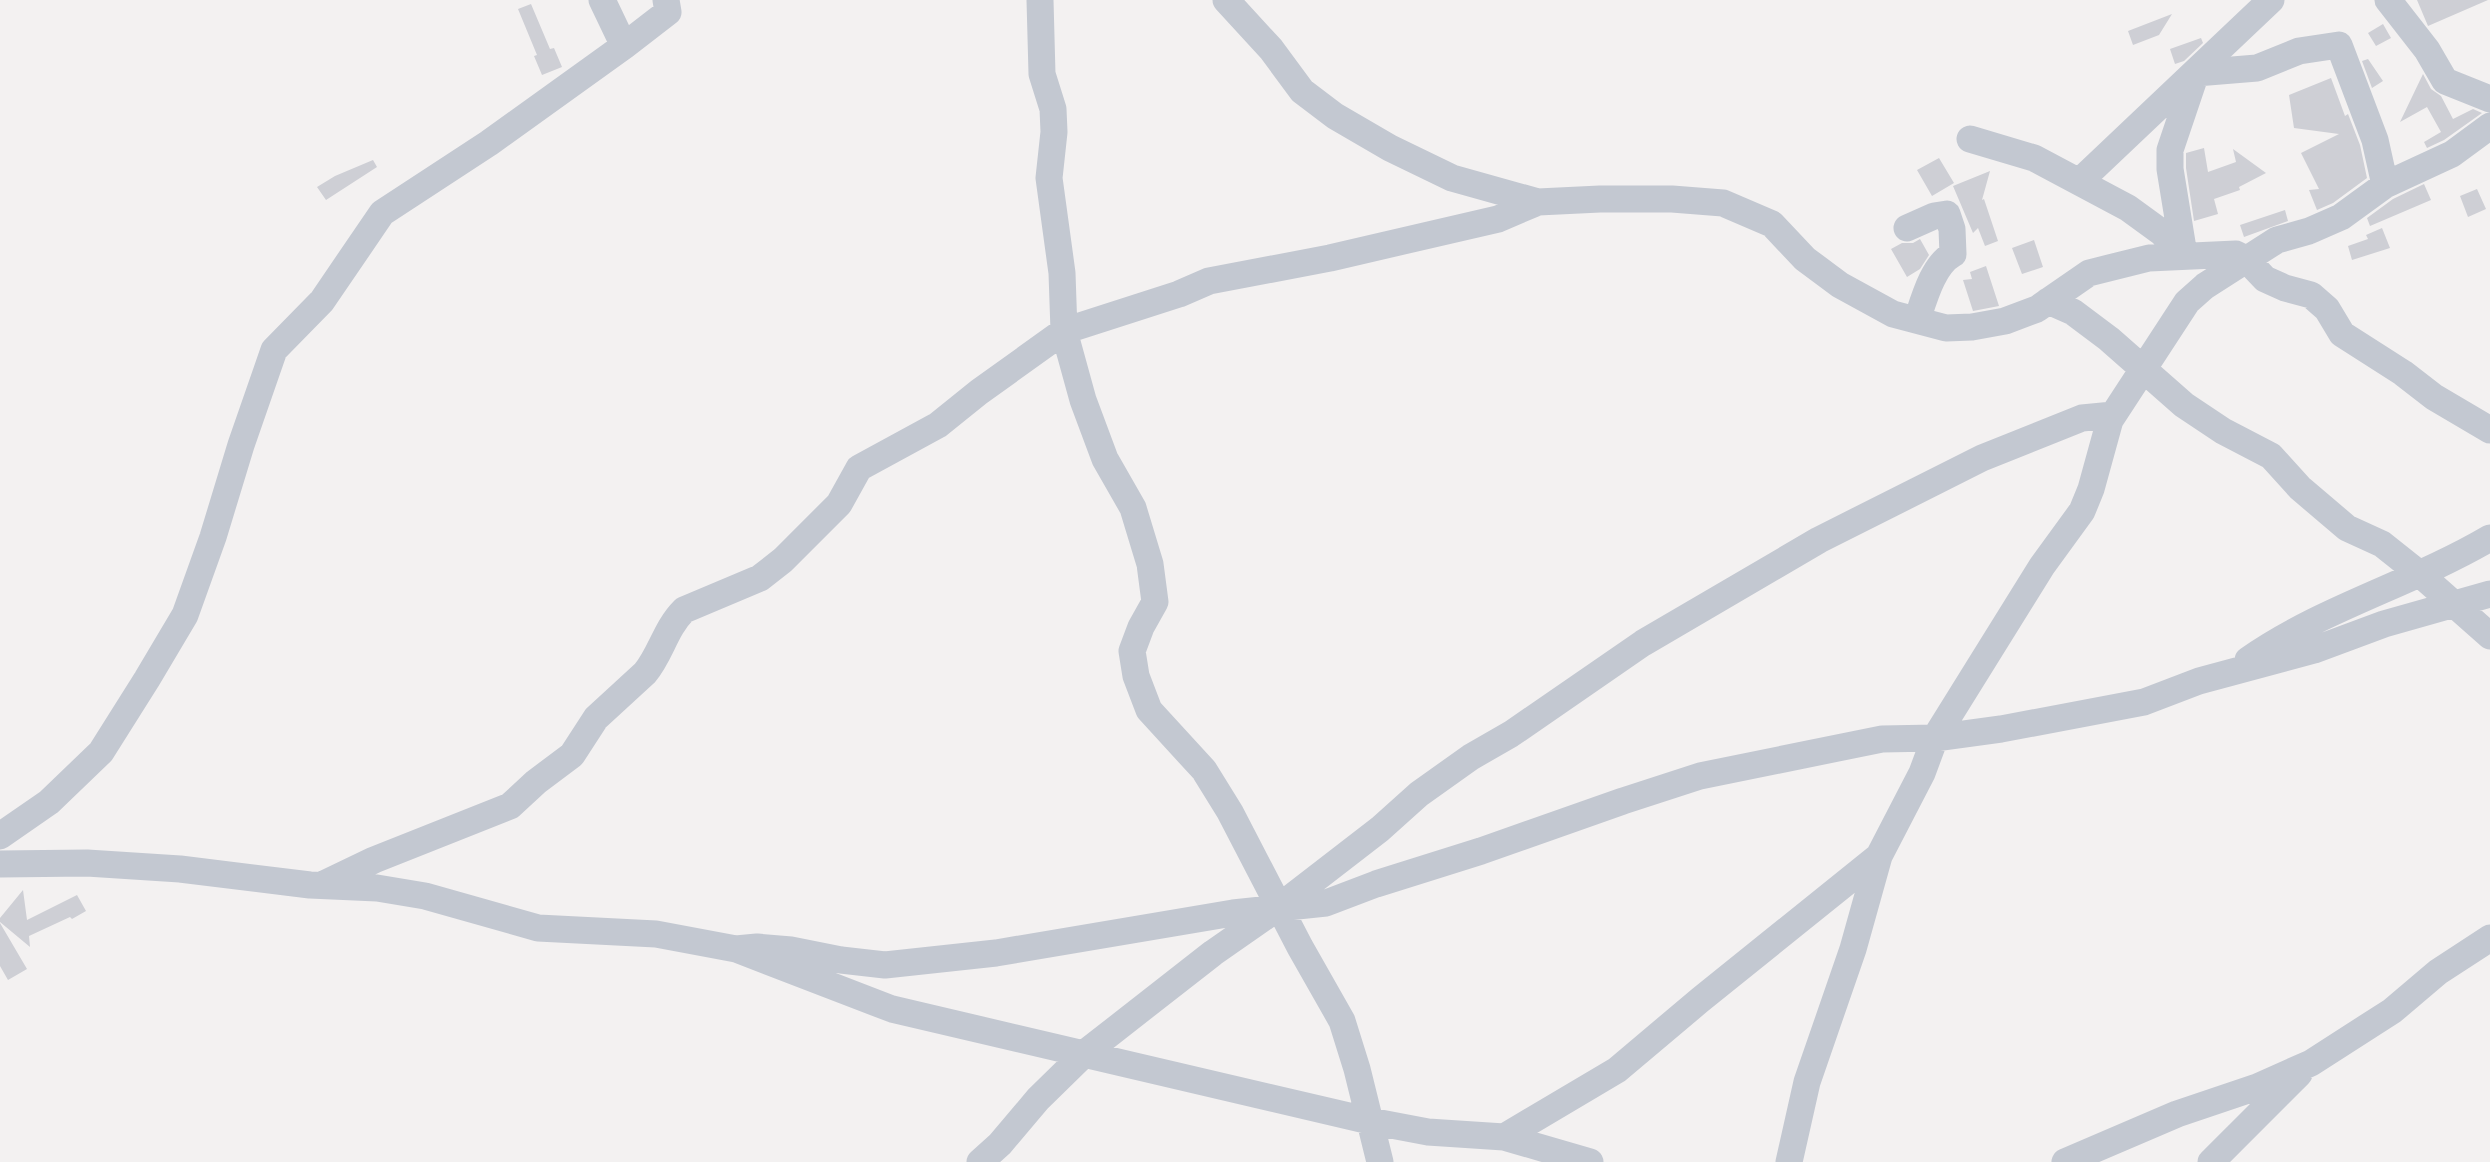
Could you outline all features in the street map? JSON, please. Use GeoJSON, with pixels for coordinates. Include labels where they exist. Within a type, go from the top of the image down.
{"type":"FeatureCollection","features":[{"type":"Feature","properties":{"kind":"street"},"geometry":{"type":"LineString","coordinates":[[602,0],[624,46]]}},
{"type":"Feature","properties":{"kind":"street"},"geometry":{"type":"LineString","coordinates":[[0,836],[49,802],[101,752],[185,615],[274,350],[322,301],[382,213],[489,143],[624,46],[668,12],[666,0]]}},
{"type":"Feature","properties":{"kind":"street"},"geometry":{"type":"LineString","coordinates":[[1040,0],[1042,74],[1053,109],[1054,132],[1049,178],[1062,273],[1064,331],[1083,400],[1105,459],[1134,508],[1150,564],[1155,602],[1141,627],[1132,651],[1136,675],[1149,710],[1204,770],[1230,812],[1342,1021],[1358,1069],[1380,1162]]}},
{"type":"Feature","properties":{"kind":"street"},"geometry":{"type":"LineString","coordinates":[[1226,0],[1271,49],[1302,91],[1335,116],[1390,148],[1452,178],[1538,202],[1672,199],[1723,203],[1772,224],[1805,259],[1840,285],[1893,314],[1946,328],[1972,327],[2005,321],[2037,309],[2089,273],[2149,258],[2236,254],[2246,259],[2265,279],[2285,288],[2311,295],[2327,309],[2342,334],[2403,373],[2434,397],[2490,430]]}},
{"type":"Feature","properties":{"kind":"street"},"geometry":{"type":"LineString","coordinates":[[2080,181],[2271,0]]}},
{"type":"Feature","properties":{"kind":"street"},"geometry":{"type":"LineString","coordinates":[[2388,0],[2427,50],[2445,81],[2490,99]]}},
{"type":"Feature","properties":{"kind":"street"},"geometry":{"type":"LineString","coordinates":[[2196,73],[2257,68],[2299,51],[2338,45],[2375,140],[2385,185]]}},
{"type":"Feature","properties":{"kind":"street"},"geometry":{"type":"LineString","coordinates":[[2184,255],[2170,169],[2170,150],[2196,73]]}},
{"type":"Feature","properties":{"kind":"street"},"geometry":{"type":"LineString","coordinates":[[1789,1162],[1807,1082],[1853,949],[1879,856],[1922,773],[1935,738],[2042,566],[2082,511],[2091,489],[2097,462],[2113,415],[2187,302],[2205,286],[2277,240],[2309,231],[2341,217],[2385,185],[2452,154],[2490,126]]}},
{"type":"Feature","properties":{"kind":"street"},"geometry":{"type":"LineString","coordinates":[[1970,139],[2034,158],[2128,207],[2161,232],[2184,255]]}},
{"type":"Feature","properties":{"kind":"street"},"geometry":{"type":"LineString","coordinates":[[1949,198],[1963,232],[1956,257]]}},
{"type":"Feature","properties":{"kind":"street"},"geometry":{"type":"LineString","coordinates":[[323,885],[374,860],[478,820],[517,801],[536,782],[572,755],[596,718],[645,673],[675,619],[684,610],[760,578],[783,560],[839,504],[859,468],[938,425],[979,392],[1064,331],[1179,294],[1209,281],[1330,258],[1498,219],[1538,202]]}},
{"type":"Feature","properties":{"kind":"street"},"geometry":{"type":"LineString","coordinates":[[1907,228],[1934,216],[1947,214],[1952,229],[1956,257]]}},
{"type":"Feature","properties":{"kind":"street"},"geometry":{"type":"LineString","coordinates":[[1917,320],[1933,280],[1947,257],[1956,257]]}},
{"type":"Feature","properties":{"kind":"street"},"geometry":{"type":"LineString","coordinates":[[2048,301],[2073,312],[2109,339],[2193,412],[2223,431],[2271,456],[2300,488],[2347,528],[2382,544],[2490,636]]}},
{"type":"Feature","properties":{"kind":"street"},"geometry":{"type":"LineString","coordinates":[[980,1162],[1000,1144],[1038,1099],[1085,1053],[1204,960],[1279,907],[1380,829],[1419,794],[1654,637],[1819,540],[1931,482],[1982,458],[2082,418],[2113,415]]}},
{"type":"Feature","properties":{"kind":"street"},"geometry":{"type":"LineString","coordinates":[[2231,672],[2272,644],[2309,623],[2421,575],[2490,538]]}},
{"type":"Feature","properties":{"kind":"street"},"geometry":{"type":"LineString","coordinates":[[736,949],[756,947],[791,950],[841,960],[885,964],[996,953],[1279,907],[1326,903],[1376,884],[1481,851],[1700,776],[1882,739],[1935,738],[2001,729],[2144,702],[2199,681],[2314,650],[2384,624],[2490,594]]}},
{"type":"Feature","properties":{"kind":"street"},"geometry":{"type":"LineString","coordinates":[[1504,1137],[1617,1070],[1718,985],[1879,856]]}},
{"type":"Feature","properties":{"kind":"street"},"geometry":{"type":"LineString","coordinates":[[0,864],[87,863],[157,868],[310,885],[377,888],[425,896],[538,928],[656,934],[736,949],[892,1009],[1370,1122],[1428,1132],[1504,1137],[1590,1162]]}},
{"type":"Feature","properties":{"kind":"street"},"geometry":{"type":"LineString","coordinates":[[2065,1162],[2177,1114],[2257,1087],[2311,1063],[2392,1011],[2438,972],[2490,938]]}},
{"type":"Feature","properties":{"kind":"street"},"geometry":{"type":"LineString","coordinates":[[2211,1162],[2311,1063]]}},
{"type":"Feature","properties":{"kind":"building"},"geometry":{"type":"Polygon","coordinates":[[[2417,0],[2488,0],[2428,26],[2417,0]]]}},
{"type":"Feature","properties":{"kind":"building"},"geometry":{"type":"Polygon","coordinates":[[[531,4],[550,49],[554,48],[562,67],[542,75],[534,56],[537,55],[518,9],[531,4]]]}},
{"type":"Feature","properties":{"kind":"building"},"geometry":{"type":"Polygon","coordinates":[[[2172,14],[2159,35],[2133,45],[2128,31],[2172,14]]]}},
{"type":"Feature","properties":{"kind":"building"},"geometry":{"type":"Polygon","coordinates":[[[2383,24],[2391,38],[2376,46],[2368,33],[2383,24]]]}},
{"type":"Feature","properties":{"kind":"building"},"geometry":{"type":"Polygon","coordinates":[[[2201,38],[2203,43],[2184,61],[2175,64],[2170,49],[2201,38]]]}},
{"type":"Feature","properties":{"kind":"building"},"geometry":{"type":"Polygon","coordinates":[[[2368,59],[2383,81],[2372,88],[2362,61],[2368,59]]]}},
{"type":"Feature","properties":{"kind":"building"},"geometry":{"type":"Polygon","coordinates":[[[2423,74],[2431,89],[2441,96],[2453,119],[2473,109],[2482,113],[2444,140],[2427,148],[2424,142],[2441,132],[2427,107],[2400,122],[2423,74]]]}},
{"type":"Feature","properties":{"kind":"building"},"geometry":{"type":"Polygon","coordinates":[[[2331,78],[2345,116],[2348,114],[2360,145],[2367,178],[2333,203],[2317,210],[2309,190],[2319,189],[2301,153],[2339,134],[2294,128],[2289,95],[2331,78]]]}},
{"type":"Feature","properties":{"kind":"building"},"geometry":{"type":"Polygon","coordinates":[[[2204,148],[2208,172],[2236,162],[2233,149],[2266,173],[2239,187],[2240,190],[2214,199],[2218,214],[2194,221],[2186,153],[2204,148]]]}},
{"type":"Feature","properties":{"kind":"building"},"geometry":{"type":"Polygon","coordinates":[[[1939,158],[1954,183],[1932,196],[1917,170],[1939,158]]]}},
{"type":"Feature","properties":{"kind":"building"},"geometry":{"type":"Polygon","coordinates":[[[373,160],[377,167],[326,200],[317,187],[335,176],[373,160]]]}},
{"type":"Feature","properties":{"kind":"building"},"geometry":{"type":"Polygon","coordinates":[[[1990,171],[1982,200],[1984,199],[1998,241],[1985,246],[1978,228],[1973,233],[1953,186],[1990,171]]]}},
{"type":"Feature","properties":{"kind":"building"},"geometry":{"type":"Polygon","coordinates":[[[2424,184],[2431,200],[2370,226],[2367,218],[2393,199],[2424,184]]]}},
{"type":"Feature","properties":{"kind":"building"},"geometry":{"type":"Polygon","coordinates":[[[2477,189],[2486,209],[2468,217],[2460,196],[2477,189]]]}},
{"type":"Feature","properties":{"kind":"building"},"geometry":{"type":"Polygon","coordinates":[[[2285,210],[2288,221],[2244,237],[2240,225],[2285,210]]]}},
{"type":"Feature","properties":{"kind":"building"},"geometry":{"type":"Polygon","coordinates":[[[2382,228],[2390,248],[2352,260],[2348,246],[2368,239],[2366,235],[2382,228]]]}},
{"type":"Feature","properties":{"kind":"building"},"geometry":{"type":"Polygon","coordinates":[[[1920,239],[1929,255],[1920,269],[1907,277],[1891,249],[1902,243],[1913,243],[1920,239]]]}},
{"type":"Feature","properties":{"kind":"building"},"geometry":{"type":"Polygon","coordinates":[[[2034,240],[2043,267],[2022,274],[2012,248],[2034,240]]]}},
{"type":"Feature","properties":{"kind":"building"},"geometry":{"type":"Polygon","coordinates":[[[1986,266],[1999,306],[1973,311],[1963,280],[1972,279],[1970,272],[1986,266]]]}},
{"type":"Feature","properties":{"kind":"building"},"geometry":{"type":"Polygon","coordinates":[[[23,890],[27,920],[77,895],[86,911],[29,936],[30,947],[0,922],[0,918],[23,890]]]}},
{"type":"Feature","properties":{"kind":"building"},"geometry":{"type":"Polygon","coordinates":[[[0,923],[27,969],[8,980],[0,966],[0,923]]]}}]}
